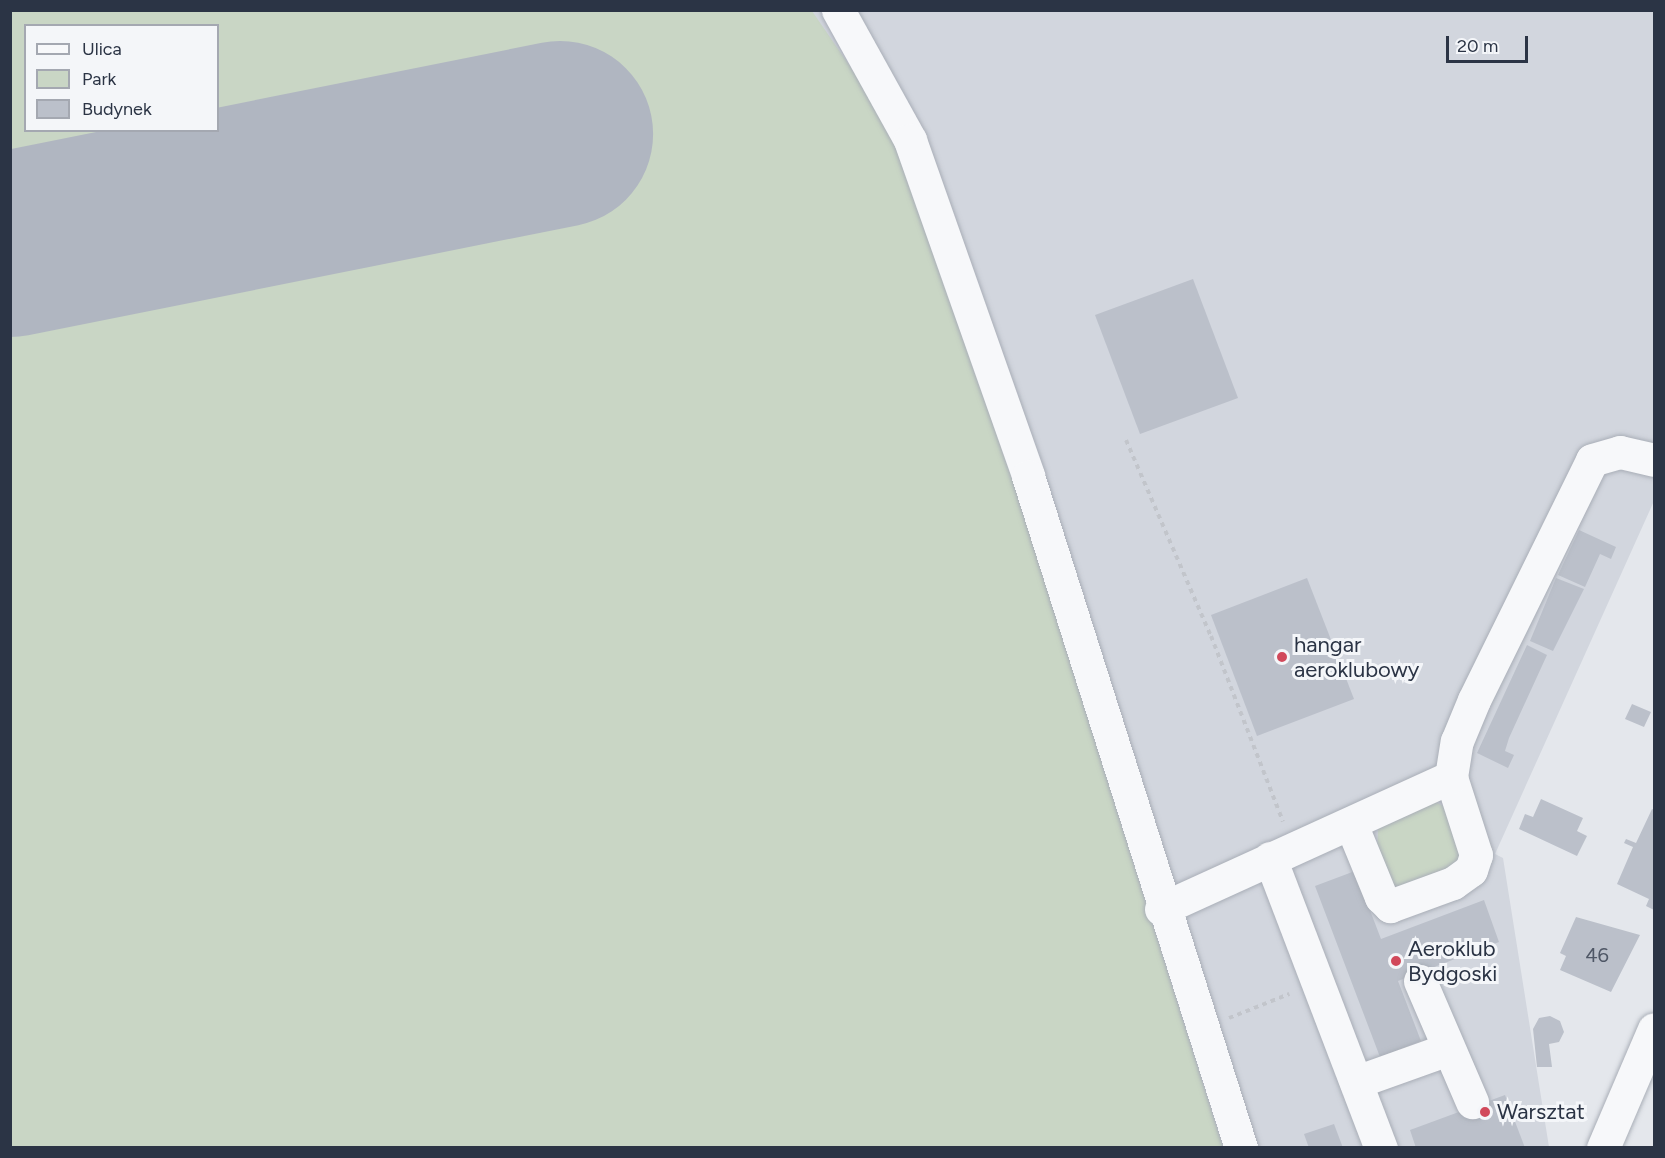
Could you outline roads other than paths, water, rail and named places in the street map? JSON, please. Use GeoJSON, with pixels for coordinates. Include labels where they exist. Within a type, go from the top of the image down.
{"type":"FeatureCollection","features":[{"type":"Feature","properties":{"kind":"street"},"geometry":{"type":"LineString","coordinates":[[838,10],[891,98],[914,151],[1028,476],[1161,909],[1203,1026],[1241,1148]]}},
{"type":"Feature","properties":{"kind":"street"},"geometry":{"type":"LineString","coordinates":[[1351,824],[1381,897],[1389,906],[1453,883],[1471,870],[1476,855],[1451,777],[1457,741],[1474,700],[1592,460],[1620,452],[1654,460]]}},
{"type":"Feature","properties":{"kind":"street"},"geometry":{"type":"LineString","coordinates":[[1161,909],[1279,846],[1351,824],[1451,777]]}},
{"type":"Feature","properties":{"kind":"street"},"geometry":{"type":"LineString","coordinates":[[1279,846],[1319,983],[1381,1148]]}},
{"type":"Feature","properties":{"kind":"street"},"geometry":{"type":"LineString","coordinates":[[1420,981],[1473,1102]]}},
{"type":"Feature","properties":{"kind":"street"},"geometry":{"type":"LineString","coordinates":[[1603,1148],[1654,1029]]}},
{"type":"Feature","properties":{"kind":"street"},"geometry":{"type":"LineString","coordinates":[[1356,1082],[1448,1049]]}},
{"type":"Feature","properties":{"kind":"place","name":"hangar aeroklubowy"},"geometry":{"type":"Point","coordinates":[1282,657]}},
{"type":"Feature","properties":{"kind":"place","name":"Aeroklub Bydgoski"},"geometry":{"type":"Point","coordinates":[1396,961]}},
{"type":"Feature","properties":{"kind":"place","name":"Warsztat"},"geometry":{"type":"Point","coordinates":[1485,1112]}}]}
